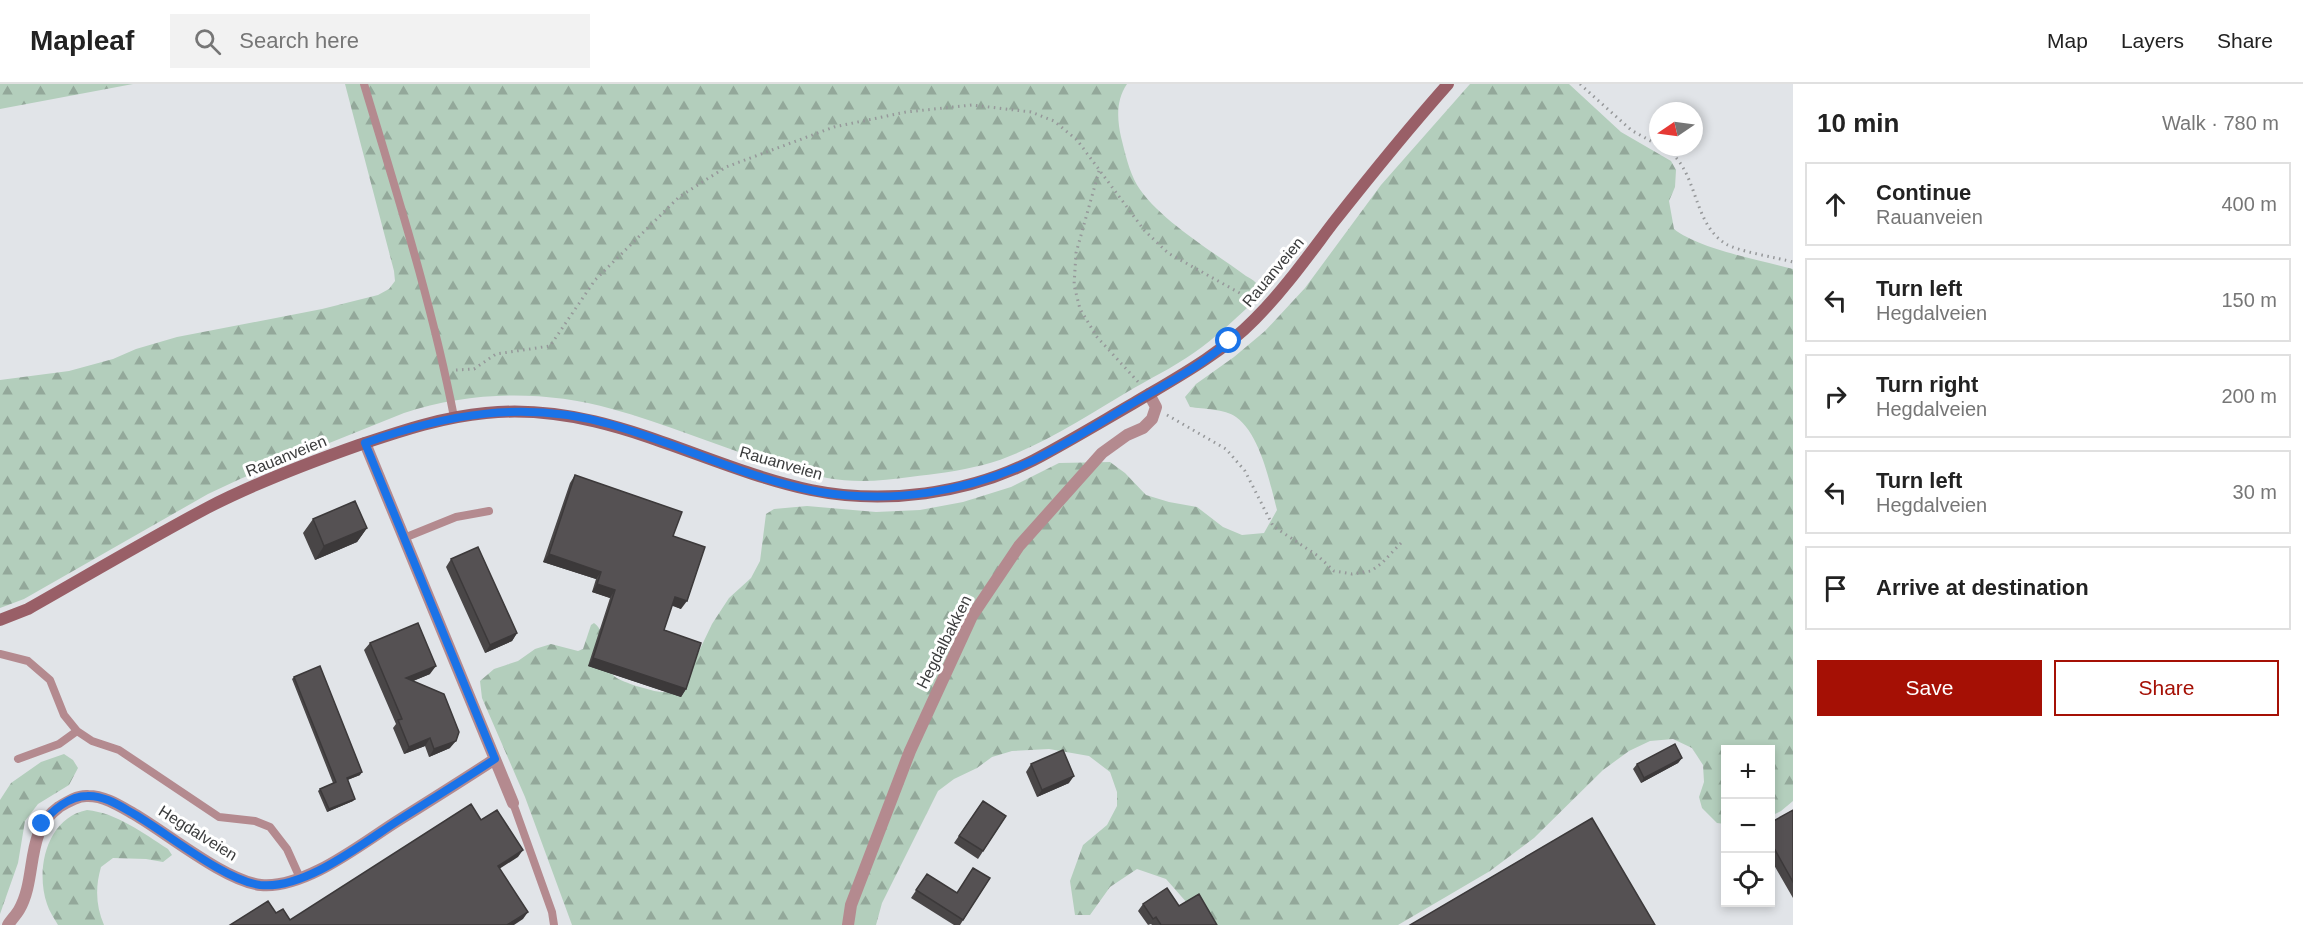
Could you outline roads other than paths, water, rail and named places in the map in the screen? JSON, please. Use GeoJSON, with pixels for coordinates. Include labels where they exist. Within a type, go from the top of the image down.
{"type":"FeatureCollection","features":[{"type":"Feature","properties":{"kind":"main road","name":"Rauanveien"},"geometry":{"type":"LineString","coordinates":[[0,620],[28,609],[218,503],[278,476],[409,428],[454,417],[510,411],[583,418],[610,424],[801,488],[846,495],[901,496],[959,487],[1002,473],[1033,460],[1149,394],[1219,350],[1266,307],[1393,147],[1448,84]]}},
{"type":"Feature","properties":{"kind":"street","name":"Hegdalbakken"},"geometry":{"type":"LineString","coordinates":[[849,925],[851,905],[910,751],[972,616],[1019,546],[1102,453],[1127,435],[1143,428],[1152,419],[1156,407],[1149,394]]}},
{"type":"Feature","properties":{"kind":"street"},"geometry":{"type":"LineString","coordinates":[[365,443],[513,803]]}},
{"type":"Feature","properties":{"kind":"street","name":"Hegdalveien"},"geometry":{"type":"LineString","coordinates":[[8,925],[20,909],[36,838],[42,824],[60,806],[72,800],[87,795],[116,803],[209,863],[242,879],[261,885],[284,883],[324,867],[495,759]]}},
{"type":"Feature","properties":{"kind":"lane"},"geometry":{"type":"LineString","coordinates":[[364,84],[408,231],[445,371],[454,417]]}},
{"type":"Feature","properties":{"kind":"lane"},"geometry":{"type":"LineString","coordinates":[[404,538],[456,517],[489,511]]}},
{"type":"Feature","properties":{"kind":"lane"},"geometry":{"type":"LineString","coordinates":[[0,654],[28,660],[50,680],[64,715],[77,731],[92,741],[119,750],[219,817],[255,821],[270,827],[287,849],[300,878]]}},
{"type":"Feature","properties":{"kind":"lane"},"geometry":{"type":"LineString","coordinates":[[18,759],[59,744],[77,731]]}},
{"type":"Feature","properties":{"kind":"lane"},"geometry":{"type":"LineString","coordinates":[[513,803],[552,912],[554,925]]}}]}
